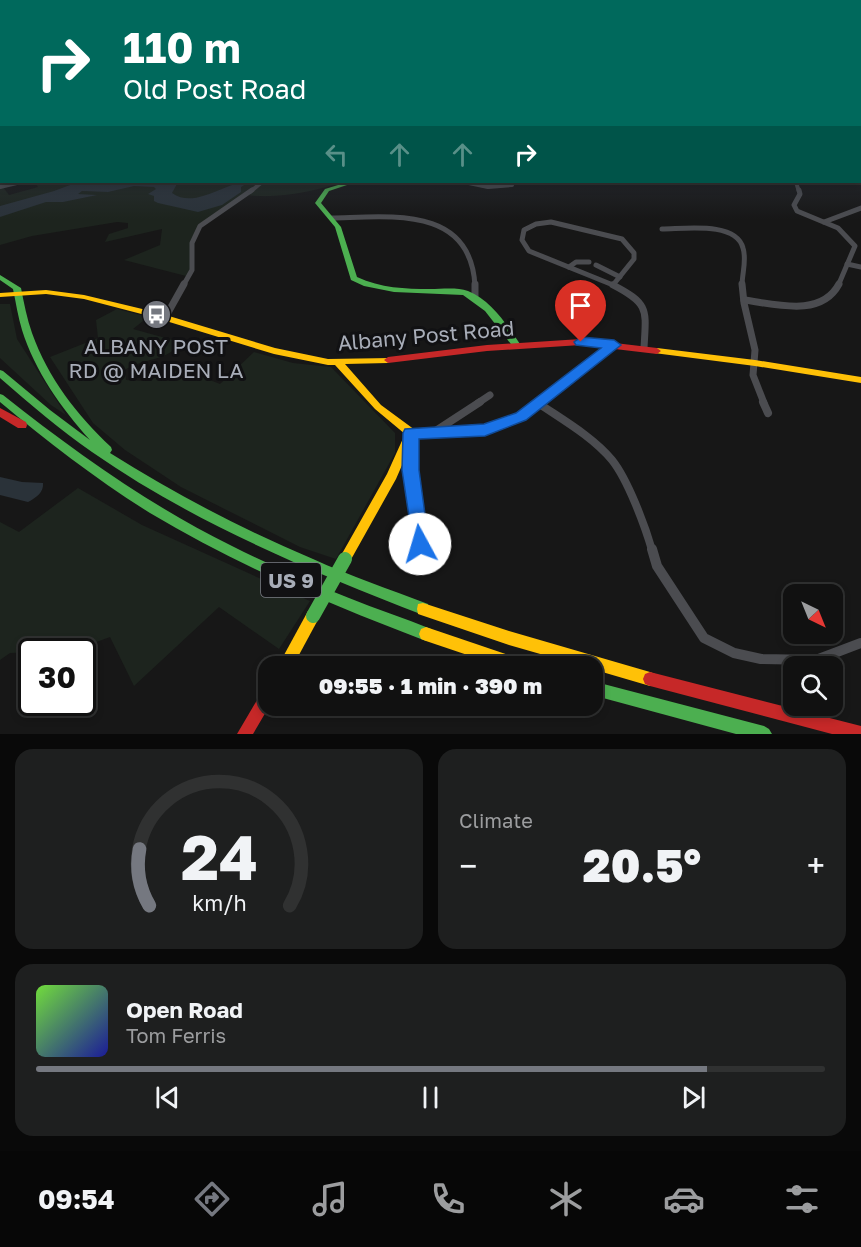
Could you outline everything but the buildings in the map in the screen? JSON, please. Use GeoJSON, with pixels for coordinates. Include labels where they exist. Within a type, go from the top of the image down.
{"type":"FeatureCollection","features":[{"type":"Feature","properties":{"kind":"main road"},"geometry":{"type":"LineString","coordinates":[[349,183],[333,187],[321,197],[318,203],[338,227],[354,278],[373,288],[454,292],[475,297],[490,310],[517,346]]}},
{"type":"Feature","properties":{"kind":"main road"},"geometry":{"type":"LineString","coordinates":[[0,277],[14,284],[33,350],[83,428],[101,446],[163,492]]}},
{"type":"Feature","properties":{"kind":"main road","name":"Albany Post Road"},"geometry":{"type":"LineString","coordinates":[[0,295],[17,293],[71,295],[165,318],[284,354],[338,362],[399,359],[517,346],[581,342],[644,348],[861,380]]}},
{"type":"Feature","properties":{"kind":"main road"},"geometry":{"type":"LineString","coordinates":[[291,656],[392,476],[411,433],[378,407],[338,362]]}},
{"type":"Feature","properties":{"kind":"main road","name":"US 9"},"geometry":{"type":"LineString","coordinates":[[0,374],[71,433],[163,492],[217,522],[330,574],[464,624],[629,674],[861,734]]}},
{"type":"Feature","properties":{"kind":"main road","name":"US 9"},"geometry":{"type":"LineString","coordinates":[[0,397],[78,460],[175,521],[292,580],[385,619],[491,656]]}},
{"type":"Feature","properties":{"kind":"main road"},"geometry":{"type":"LineString","coordinates":[[0,412],[78,460]]}},
{"type":"Feature","properties":{"kind":"main road"},"geometry":{"type":"LineString","coordinates":[[603,691],[764,734]]}},
{"type":"Feature","properties":{"kind":"main road"},"geometry":{"type":"LineString","coordinates":[[245,734],[258,712]]}},
{"type":"Feature","properties":{"kind":"street"},"geometry":{"type":"LineString","coordinates":[[0,187],[17,183]]}},
{"type":"Feature","properties":{"kind":"street"},"geometry":{"type":"LineString","coordinates":[[165,318],[192,270],[192,243],[200,226],[230,207],[261,183]]}},
{"type":"Feature","properties":{"kind":"street"},"geometry":{"type":"LineString","coordinates":[[469,183],[488,187],[512,185]]}},
{"type":"Feature","properties":{"kind":"street"},"geometry":{"type":"LineString","coordinates":[[744,300],[783,304],[820,303],[832,296],[839,286],[840,276],[855,246],[837,228],[802,214],[794,208],[800,194],[796,183]]}},
{"type":"Feature","properties":{"kind":"street"},"geometry":{"type":"LineString","coordinates":[[824,222],[861,208]]}},
{"type":"Feature","properties":{"kind":"street"},"geometry":{"type":"LineString","coordinates":[[331,218],[406,218],[441,225],[455,233],[468,250],[475,273],[475,297]]}},
{"type":"Feature","properties":{"kind":"street"},"geometry":{"type":"LineString","coordinates":[[613,285],[634,259],[634,253],[622,239],[551,222],[536,224],[524,230],[522,240],[529,251],[613,285],[640,303],[646,313],[644,348]]}},
{"type":"Feature","properties":{"kind":"street"},"geometry":{"type":"LineString","coordinates":[[662,229],[727,231],[738,238],[743,246],[745,260],[742,288],[756,349],[752,368],[754,381],[768,413]]}},
{"type":"Feature","properties":{"kind":"street"},"geometry":{"type":"LineString","coordinates":[[568,267],[576,262],[592,264],[620,277]]}},
{"type":"Feature","properties":{"kind":"street"},"geometry":{"type":"LineString","coordinates":[[847,264],[861,267]]}},
{"type":"Feature","properties":{"kind":"street"},"geometry":{"type":"LineString","coordinates":[[414,556],[421,538],[411,477],[411,433],[485,430],[521,417],[614,345]]}},
{"type":"Feature","properties":{"kind":"street"},"geometry":{"type":"LineString","coordinates":[[432,433],[490,395]]}},
{"type":"Feature","properties":{"kind":"street"},"geometry":{"type":"LineString","coordinates":[[538,404],[583,434],[612,460],[622,476],[644,526],[657,566],[704,638],[734,653],[760,659],[816,660],[861,642]]}},
{"type":"Feature","properties":{"kind":"shaded area"},"geometry":{"type":"Polygon","coordinates":[[[35,183],[340,183],[295,194],[246,195],[195,231],[190,270],[186,276],[124,260],[160,245],[162,229],[105,242],[109,234],[128,228],[128,223],[117,222],[32,236],[0,245],[0,188],[3,187],[9,195],[38,187],[35,183]]]}},
{"type":"Feature","properties":{"kind":"shaded area"},"geometry":{"type":"Polygon","coordinates":[[[75,183],[177,183],[172,193],[191,198],[201,197],[240,183],[247,183],[241,187],[241,192],[222,205],[198,212],[158,203],[154,201],[154,196],[148,194],[156,189],[154,187],[134,186],[108,192],[82,191],[78,194],[97,195],[63,202],[46,202],[0,217],[0,206],[75,183]]]}},
{"type":"Feature","properties":{"kind":"shaded area"},"geometry":{"type":"Polygon","coordinates":[[[0,304],[10,304],[17,339],[66,415],[51,405],[0,358],[0,304]]]}},
{"type":"Feature","properties":{"kind":"shaded area"},"geometry":{"type":"Polygon","coordinates":[[[117,309],[148,317],[133,329],[180,342],[169,353],[125,370],[126,380],[146,381],[182,369],[220,384],[254,352],[293,363],[331,367],[395,433],[395,453],[336,559],[300,547],[181,487],[125,450],[93,423],[50,357],[98,338],[96,320],[117,309]]]}},
{"type":"Feature","properties":{"kind":"shaded area"},"geometry":{"type":"Polygon","coordinates":[[[0,477],[22,482],[43,483],[43,486],[39,494],[28,502],[0,495],[0,477]]]}},
{"type":"Feature","properties":{"kind":"shaded area"},"geometry":{"type":"Polygon","coordinates":[[[78,488],[142,525],[310,601],[279,649],[219,607],[134,686],[110,637],[96,642],[96,638],[18,638],[18,653],[10,653],[0,660],[0,522],[19,532],[78,488]]]}},
{"type":"Feature","properties":{"kind":"traffic: fast"},"geometry":{"type":"LineString","coordinates":[[350,183],[327,190],[318,203],[338,227],[354,278],[380,288],[394,290],[465,293],[488,310],[517,346]]}},
{"type":"Feature","properties":{"kind":"traffic: fast"},"geometry":{"type":"LineString","coordinates":[[0,277],[17,288],[35,353],[61,398],[83,426],[107,450]]}},
{"type":"Feature","properties":{"kind":"traffic: fast"},"geometry":{"type":"LineString","coordinates":[[0,373],[46,413],[95,449],[146,482],[254,539],[423,609]]}},
{"type":"Feature","properties":{"kind":"traffic: fast"},"geometry":{"type":"LineString","coordinates":[[0,397],[101,475],[189,530],[306,587],[426,634]]}},
{"type":"Feature","properties":{"kind":"traffic: fast"},"geometry":{"type":"LineString","coordinates":[[313,616],[345,559]]}},
{"type":"Feature","properties":{"kind":"traffic: fast"},"geometry":{"type":"LineString","coordinates":[[603,691],[764,734]]}},
{"type":"Feature","properties":{"kind":"traffic: slow"},"geometry":{"type":"LineString","coordinates":[[0,295],[46,292],[84,297],[156,315],[274,351],[328,362],[388,360]]}},
{"type":"Feature","properties":{"kind":"traffic: slow"},"geometry":{"type":"LineString","coordinates":[[657,351],[755,363],[861,380]]}},
{"type":"Feature","properties":{"kind":"traffic: slow"},"geometry":{"type":"LineString","coordinates":[[338,362],[378,407],[411,433],[392,476],[345,559]]}},
{"type":"Feature","properties":{"kind":"traffic: slow"},"geometry":{"type":"LineString","coordinates":[[423,609],[509,638],[650,679]]}},
{"type":"Feature","properties":{"kind":"traffic: slow"},"geometry":{"type":"LineString","coordinates":[[291,656],[313,616]]}},
{"type":"Feature","properties":{"kind":"traffic: slow"},"geometry":{"type":"LineString","coordinates":[[426,634],[491,656]]}},
{"type":"Feature","properties":{"kind":"traffic: jam"},"geometry":{"type":"LineString","coordinates":[[388,360],[487,348],[581,342],[657,351]]}},
{"type":"Feature","properties":{"kind":"traffic: jam"},"geometry":{"type":"LineString","coordinates":[[0,412],[22,425]]}},
{"type":"Feature","properties":{"kind":"traffic: jam"},"geometry":{"type":"LineString","coordinates":[[650,679],[861,734]]}},
{"type":"Feature","properties":{"kind":"traffic: jam"},"geometry":{"type":"LineString","coordinates":[[245,734],[258,712]]}},
{"type":"Feature","properties":{"kind":"place","name":"ALBANY POST RD @ MAIDEN LA"},"geometry":{"type":"Point","coordinates":[156,315]}},
{"type":"Feature","properties":{"kind":"route"},"geometry":{"type":"LineString","coordinates":[[420,544],[412,485],[411,433],[459,433],[485,430],[521,417],[565,381],[607,353],[614,345],[581,342]]}}]}
